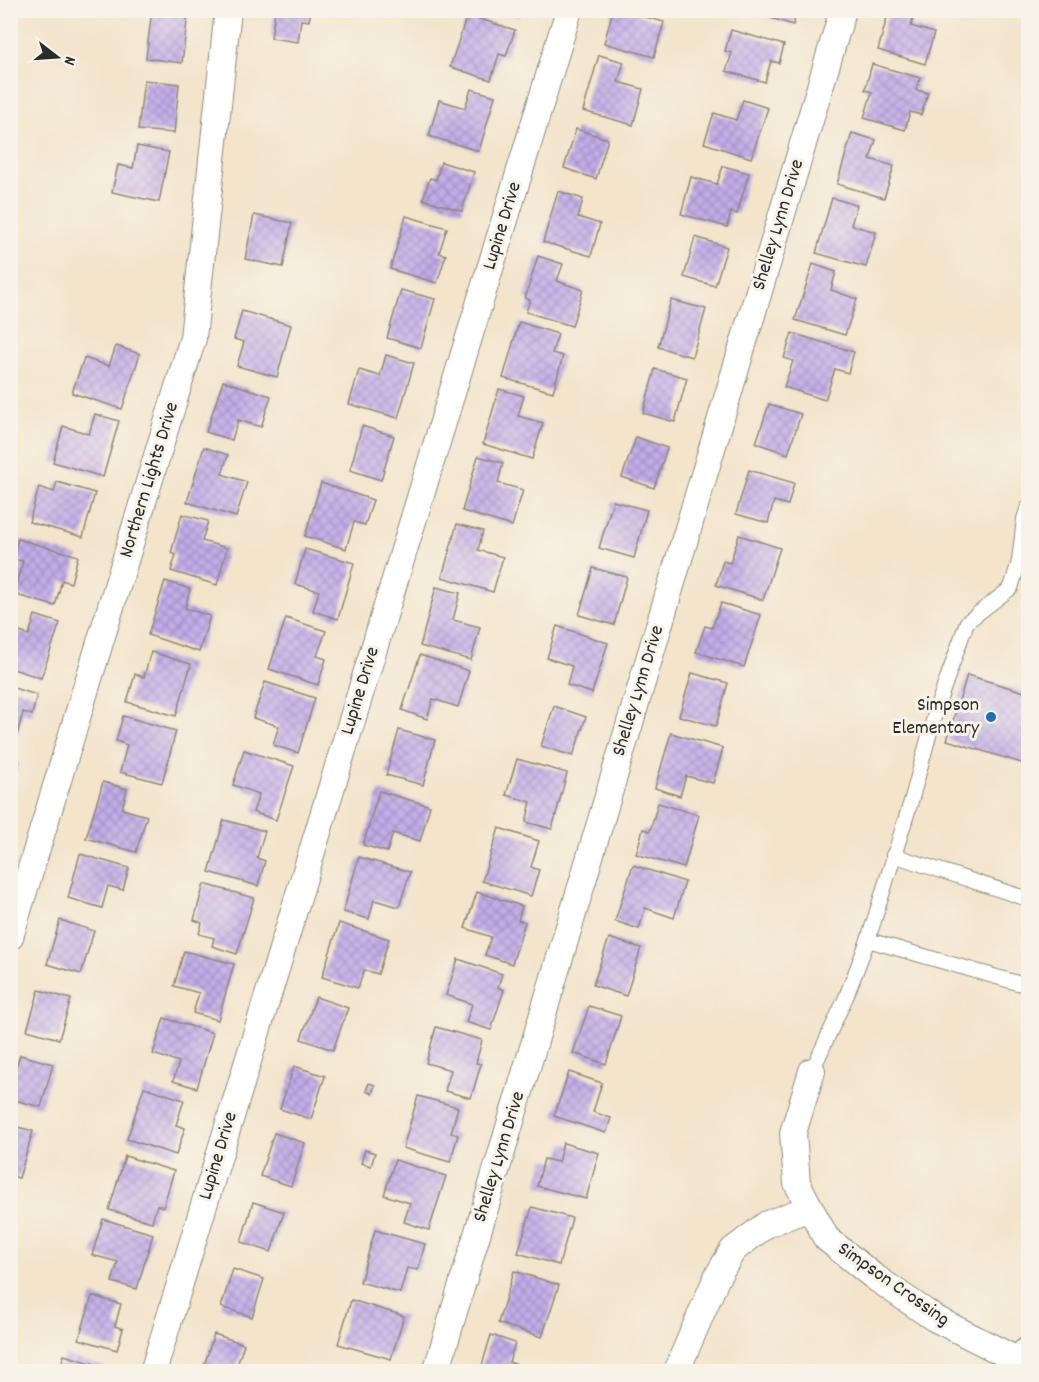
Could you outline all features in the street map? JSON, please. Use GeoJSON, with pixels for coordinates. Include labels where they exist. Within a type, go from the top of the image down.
{"type":"FeatureCollection","features":[{"type":"Feature","properties":{"kind":"street","name":"Northern Lights Drive"},"geometry":{"type":"LineString","coordinates":[[10,937],[193,338],[228,10]]}},
{"type":"Feature","properties":{"kind":"street","name":"Lupine Drive"},"geometry":{"type":"LineString","coordinates":[[153,1371],[569,10]]}},
{"type":"Feature","properties":{"kind":"street","name":"Shelley Lynn Drive"},"geometry":{"type":"LineString","coordinates":[[436,1371],[843,10]]}},
{"type":"Feature","properties":{"kind":"street","name":"Simpson Crossing"},"geometry":{"type":"LineString","coordinates":[[812,1071],[793,1133],[796,1183],[826,1238],[873,1276],[934,1318],[1023,1363]]}},
{"type":"Feature","properties":{"kind":"street"},"geometry":{"type":"LineString","coordinates":[[676,1371],[717,1277],[733,1250],[767,1224],[810,1208]]}},
{"type":"Feature","properties":{"kind":"lane"},"geometry":{"type":"LineString","coordinates":[[812,1071],[846,997],[868,940],[912,798],[936,710],[967,622],[1011,588],[1018,561],[1024,519],[1029,507]]}},
{"type":"Feature","properties":{"kind":"lane"},"geometry":{"type":"LineString","coordinates":[[893,855],[1029,899]]}},
{"type":"Feature","properties":{"kind":"lane"},"geometry":{"type":"LineString","coordinates":[[868,940],[1029,986]]}},
{"type":"Feature","properties":{"kind":"building"},"geometry":{"type":"Polygon","coordinates":[[[152,10],[188,13],[182,63],[146,58],[152,10]]]}},
{"type":"Feature","properties":{"kind":"building"},"geometry":{"type":"Polygon","coordinates":[[[275,10],[311,10],[309,21],[301,20],[298,42],[271,38],[275,10]]]}},
{"type":"Feature","properties":{"kind":"building"},"geometry":{"type":"Polygon","coordinates":[[[499,10],[521,10],[519,17],[499,10]]]}},
{"type":"Feature","properties":{"kind":"building"},"geometry":{"type":"Polygon","coordinates":[[[613,10],[639,10],[638,15],[664,22],[654,57],[604,43],[613,10]]]}},
{"type":"Feature","properties":{"kind":"building"},"geometry":{"type":"Polygon","coordinates":[[[746,10],[797,10],[793,25],[746,10]]]}},
{"type":"Feature","properties":{"kind":"building"},"geometry":{"type":"Polygon","coordinates":[[[889,10],[915,10],[911,26],[934,33],[925,64],[878,50],[889,10]]]}},
{"type":"Feature","properties":{"kind":"building"},"geometry":{"type":"Polygon","coordinates":[[[467,15],[515,30],[506,56],[499,54],[491,80],[450,67],[467,15]]]}},
{"type":"Feature","properties":{"kind":"building"},"geometry":{"type":"Polygon","coordinates":[[[731,30],[784,45],[779,63],[771,61],[765,82],[726,71],[732,53],[725,51],[731,30]]]}},
{"type":"Feature","properties":{"kind":"building"},"geometry":{"type":"Polygon","coordinates":[[[599,55],[624,62],[618,82],[643,89],[633,125],[583,111],[599,55]]]}},
{"type":"Feature","properties":{"kind":"building"},"geometry":{"type":"Polygon","coordinates":[[[872,64],[920,78],[916,90],[928,93],[921,115],[910,112],[905,130],[864,118],[872,92],[865,90],[872,64]]]}},
{"type":"Feature","properties":{"kind":"building"},"geometry":{"type":"Polygon","coordinates":[[[144,80],[179,84],[174,133],[138,130],[144,80]]]}},
{"type":"Feature","properties":{"kind":"building"},"geometry":{"type":"Polygon","coordinates":[[[471,89],[495,96],[479,151],[429,136],[439,100],[465,108],[471,89]]]}},
{"type":"Feature","properties":{"kind":"building"},"geometry":{"type":"Polygon","coordinates":[[[743,100],[768,108],[751,158],[704,143],[714,113],[736,120],[743,100]]]}},
{"type":"Feature","properties":{"kind":"building"},"geometry":{"type":"Polygon","coordinates":[[[576,129],[608,139],[596,179],[564,168],[576,129]]]}},
{"type":"Feature","properties":{"kind":"building"},"geometry":{"type":"Polygon","coordinates":[[[852,133],[876,140],[870,159],[894,166],[884,198],[837,184],[852,133]]]}},
{"type":"Feature","properties":{"kind":"building"},"geometry":{"type":"Polygon","coordinates":[[[137,146],[169,152],[159,202],[112,192],[118,165],[133,168],[137,146]]]}},
{"type":"Feature","properties":{"kind":"building"},"geometry":{"type":"Polygon","coordinates":[[[441,162],[474,172],[462,211],[423,199],[430,178],[436,180],[441,162]]]}},
{"type":"Feature","properties":{"kind":"building"},"geometry":{"type":"Polygon","coordinates":[[[723,166],[749,173],[737,214],[731,212],[727,227],[681,214],[691,177],[717,184],[723,166]]]}},
{"type":"Feature","properties":{"kind":"building"},"geometry":{"type":"Polygon","coordinates":[[[558,191],[583,199],[578,217],[600,224],[591,256],[543,242],[558,191]]]}},
{"type":"Feature","properties":{"kind":"building"},"geometry":{"type":"Polygon","coordinates":[[[832,198],[857,205],[851,225],[876,232],[866,267],[816,253],[832,198]]]}},
{"type":"Feature","properties":{"kind":"building"},"geometry":{"type":"Polygon","coordinates":[[[254,215],[292,223],[283,267],[245,259],[254,215]]]}},
{"type":"Feature","properties":{"kind":"building"},"geometry":{"type":"Polygon","coordinates":[[[406,216],[447,228],[439,253],[446,255],[437,283],[390,269],[406,216]]]}},
{"type":"Feature","properties":{"kind":"building"},"geometry":{"type":"Polygon","coordinates":[[[695,237],[727,247],[715,286],[684,277],[695,237]]]}},
{"type":"Feature","properties":{"kind":"building"},"geometry":{"type":"Polygon","coordinates":[[[538,256],[563,264],[557,281],[583,290],[572,326],[526,312],[530,300],[525,298],[538,256]]]}},
{"type":"Feature","properties":{"kind":"building"},"geometry":{"type":"Polygon","coordinates":[[[813,264],[836,272],[831,290],[857,299],[845,335],[795,320],[813,264]]]}},
{"type":"Feature","properties":{"kind":"building"},"geometry":{"type":"Polygon","coordinates":[[[401,290],[435,299],[421,348],[387,338],[401,290]]]}},
{"type":"Feature","properties":{"kind":"building"},"geometry":{"type":"Polygon","coordinates":[[[671,300],[706,309],[692,357],[658,347],[671,300]]]}},
{"type":"Feature","properties":{"kind":"building"},"geometry":{"type":"Polygon","coordinates":[[[242,311],[291,325],[277,377],[237,366],[244,342],[234,339],[242,311]]]}},
{"type":"Feature","properties":{"kind":"building"},"geometry":{"type":"Polygon","coordinates":[[[519,322],[558,334],[552,353],[563,356],[553,392],[503,378],[519,322]]]}},
{"type":"Feature","properties":{"kind":"building"},"geometry":{"type":"Polygon","coordinates":[[[792,333],[854,352],[848,373],[835,369],[825,400],[784,387],[793,361],[784,358],[792,333]]]}},
{"type":"Feature","properties":{"kind":"building"},"geometry":{"type":"Polygon","coordinates":[[[116,346],[140,354],[122,409],[72,393],[84,358],[109,366],[116,346]]]}},
{"type":"Feature","properties":{"kind":"building"},"geometry":{"type":"Polygon","coordinates":[[[386,355],[414,363],[398,418],[349,404],[359,370],[380,376],[386,355]]]}},
{"type":"Feature","properties":{"kind":"building"},"geometry":{"type":"Polygon","coordinates":[[[655,369],[687,378],[675,422],[643,413],[655,369]]]}},
{"type":"Feature","properties":{"kind":"building"},"geometry":{"type":"Polygon","coordinates":[[[223,381],[271,396],[261,427],[238,420],[232,440],[206,432],[223,381]]]}},
{"type":"Feature","properties":{"kind":"building"},"geometry":{"type":"Polygon","coordinates":[[[499,389],[524,396],[518,416],[543,423],[532,459],[483,444],[499,389]]]}},
{"type":"Feature","properties":{"kind":"building"},"geometry":{"type":"Polygon","coordinates":[[[769,404],[801,414],[788,454],[756,443],[769,404]]]}},
{"type":"Feature","properties":{"kind":"building"},"geometry":{"type":"Polygon","coordinates":[[[95,414],[119,421],[103,477],[53,462],[63,426],[89,434],[95,414]]]}},
{"type":"Feature","properties":{"kind":"building"},"geometry":{"type":"Polygon","coordinates":[[[362,426],[394,436],[381,480],[350,470],[362,426]]]}},
{"type":"Feature","properties":{"kind":"building"},"geometry":{"type":"Polygon","coordinates":[[[636,437],[667,448],[654,488],[622,477],[636,437]]]}},
{"type":"Feature","properties":{"kind":"building"},"geometry":{"type":"Polygon","coordinates":[[[204,447],[228,455],[222,474],[247,482],[236,517],[187,502],[204,447]]]}},
{"type":"Feature","properties":{"kind":"building"},"geometry":{"type":"Polygon","coordinates":[[[478,456],[503,463],[498,483],[523,490],[512,526],[462,511],[478,456]]]}},
{"type":"Feature","properties":{"kind":"building"},"geometry":{"type":"Polygon","coordinates":[[[749,470],[794,483],[788,505],[774,501],[768,523],[736,514],[749,470]]]}},
{"type":"Feature","properties":{"kind":"building"},"geometry":{"type":"Polygon","coordinates":[[[57,482],[95,493],[83,537],[29,522],[39,487],[54,492],[57,482]]]}},
{"type":"Feature","properties":{"kind":"building"},"geometry":{"type":"Polygon","coordinates":[[[321,483],[373,500],[365,525],[354,522],[346,549],[305,536],[321,483]]]}},
{"type":"Feature","properties":{"kind":"building"},"geometry":{"type":"Polygon","coordinates":[[[613,501],[647,510],[634,558],[599,548],[613,501]]]}},
{"type":"Feature","properties":{"kind":"building"},"geometry":{"type":"Polygon","coordinates":[[[182,514],[208,521],[202,541],[227,548],[217,585],[171,571],[176,555],[171,553],[182,514]]]}},
{"type":"Feature","properties":{"kind":"building"},"geometry":{"type":"Polygon","coordinates":[[[457,524],[483,531],[478,550],[503,557],[493,592],[442,577],[457,524]]]}},
{"type":"Feature","properties":{"kind":"building"},"geometry":{"type":"Polygon","coordinates":[[[739,535],[780,548],[763,600],[716,585],[723,561],[730,563],[739,535]]]}},
{"type":"Feature","properties":{"kind":"building"},"geometry":{"type":"Polygon","coordinates":[[[18,539],[78,556],[71,583],[62,580],[55,606],[13,594],[23,561],[12,559],[18,539]]]}},
{"type":"Feature","properties":{"kind":"building"},"geometry":{"type":"Polygon","coordinates":[[[305,549],[354,563],[338,619],[313,611],[319,591],[295,584],[305,549]]]}},
{"type":"Feature","properties":{"kind":"building"},"geometry":{"type":"Polygon","coordinates":[[[593,568],[627,577],[614,625],[579,615],[593,568]]]}},
{"type":"Feature","properties":{"kind":"building"},"geometry":{"type":"Polygon","coordinates":[[[165,581],[190,589],[185,608],[210,616],[199,652],[148,635],[165,581]]]}},
{"type":"Feature","properties":{"kind":"building"},"geometry":{"type":"Polygon","coordinates":[[[436,587],[460,593],[453,620],[480,627],[471,660],[420,646],[436,587]]]}},
{"type":"Feature","properties":{"kind":"building"},"geometry":{"type":"Polygon","coordinates":[[[721,603],[761,615],[744,667],[696,652],[705,626],[712,628],[721,603]]]}},
{"type":"Feature","properties":{"kind":"building"},"geometry":{"type":"Polygon","coordinates":[[[35,615],[60,623],[41,678],[10,668],[10,629],[29,635],[35,615]]]}},
{"type":"Feature","properties":{"kind":"building"},"geometry":{"type":"Polygon","coordinates":[[[286,618],[326,631],[317,656],[326,659],[318,685],[269,669],[286,618]]]}},
{"type":"Feature","properties":{"kind":"building"},"geometry":{"type":"Polygon","coordinates":[[[557,626],[608,643],[592,693],[567,685],[572,666],[547,658],[557,626]]]}},
{"type":"Feature","properties":{"kind":"building"},"geometry":{"type":"Polygon","coordinates":[[[151,652],[191,664],[176,716],[127,702],[135,674],[144,677],[151,652]]]}},
{"type":"Feature","properties":{"kind":"building"},"geometry":{"type":"Polygon","coordinates":[[[420,655],[469,671],[458,707],[433,699],[427,719],[402,710],[420,655]]]}},
{"type":"Feature","properties":{"kind":"building"},"geometry":{"type":"Polygon","coordinates":[[[692,673],[728,683],[716,726],[679,716],[692,673]]]}},
{"type":"Feature","properties":{"kind":"building","name":"Simpson Elementary"},"geometry":{"type":"Polygon","coordinates":[[[967,675],[1028,693],[1028,765],[947,740],[967,675]]]}},
{"type":"Feature","properties":{"kind":"building"},"geometry":{"type":"Polygon","coordinates":[[[265,682],[315,698],[298,753],[273,745],[279,726],[253,718],[265,682]]]}},
{"type":"Feature","properties":{"kind":"building"},"geometry":{"type":"Polygon","coordinates":[[[10,687],[37,695],[32,715],[23,712],[17,735],[10,733],[10,687]]]}},
{"type":"Feature","properties":{"kind":"building"},"geometry":{"type":"Polygon","coordinates":[[[554,706],[586,717],[573,756],[541,746],[554,706]]]}},
{"type":"Feature","properties":{"kind":"building"},"geometry":{"type":"Polygon","coordinates":[[[123,716],[176,731],[162,783],[120,772],[127,745],[116,741],[123,716]]]}},
{"type":"Feature","properties":{"kind":"building"},"geometry":{"type":"Polygon","coordinates":[[[399,730],[435,740],[423,785],[386,775],[399,730]]]}},
{"type":"Feature","properties":{"kind":"building"},"geometry":{"type":"Polygon","coordinates":[[[671,733],[723,748],[713,783],[686,776],[680,796],[655,788],[671,733]]]}},
{"type":"Feature","properties":{"kind":"building"},"geometry":{"type":"Polygon","coordinates":[[[244,750],[294,766],[276,820],[253,812],[259,794],[233,785],[244,750]]]}},
{"type":"Feature","properties":{"kind":"building"},"geometry":{"type":"Polygon","coordinates":[[[517,759],[567,773],[552,829],[526,822],[531,802],[506,795],[517,759]]]}},
{"type":"Feature","properties":{"kind":"building"},"geometry":{"type":"Polygon","coordinates":[[[10,760],[19,763],[11,787],[10,787],[10,760]]]}},
{"type":"Feature","properties":{"kind":"building"},"geometry":{"type":"Polygon","coordinates":[[[103,782],[127,789],[122,809],[147,816],[136,852],[86,838],[103,782]]]}},
{"type":"Feature","properties":{"kind":"building"},"geometry":{"type":"Polygon","coordinates":[[[379,791],[430,806],[420,841],[393,833],[387,852],[363,845],[379,791]]]}},
{"type":"Feature","properties":{"kind":"building"},"geometry":{"type":"Polygon","coordinates":[[[658,803],[699,815],[684,868],[636,854],[643,829],[650,831],[658,803]]]}},
{"type":"Feature","properties":{"kind":"building"},"geometry":{"type":"Polygon","coordinates":[[[224,820],[265,831],[257,858],[265,861],[258,886],[209,872],[224,820]]]}},
{"type":"Feature","properties":{"kind":"building"},"geometry":{"type":"Polygon","coordinates":[[[499,828],[539,841],[531,867],[539,870],[531,896],[482,881],[499,828]]]}},
{"type":"Feature","properties":{"kind":"building"},"geometry":{"type":"Polygon","coordinates":[[[80,854],[129,868],[123,890],[108,886],[102,908],[68,898],[80,854]]]}},
{"type":"Feature","properties":{"kind":"building"},"geometry":{"type":"Polygon","coordinates":[[[359,857],[410,872],[399,907],[374,900],[369,919],[343,912],[359,857]]]}},
{"type":"Feature","properties":{"kind":"building"},"geometry":{"type":"Polygon","coordinates":[[[633,865],[685,882],[674,918],[645,908],[639,929],[615,921],[633,865]]]}},
{"type":"Feature","properties":{"kind":"building"},"geometry":{"type":"Polygon","coordinates":[[[204,884],[254,898],[237,954],[212,946],[214,938],[199,934],[202,923],[194,920],[204,884]]]}},
{"type":"Feature","properties":{"kind":"building"},"geometry":{"type":"Polygon","coordinates":[[[477,892],[522,906],[518,920],[525,922],[512,964],[485,955],[491,937],[465,928],[477,892]]]}},
{"type":"Feature","properties":{"kind":"building"},"geometry":{"type":"Polygon","coordinates":[[[60,920],[94,931],[81,974],[47,964],[60,920]]]}},
{"type":"Feature","properties":{"kind":"building"},"geometry":{"type":"Polygon","coordinates":[[[339,923],[389,939],[378,974],[364,970],[358,988],[322,977],[339,923]]]}},
{"type":"Feature","properties":{"kind":"building"},"geometry":{"type":"Polygon","coordinates":[[[609,938],[641,948],[626,996],[593,985],[609,938]]]}},
{"type":"Feature","properties":{"kind":"building"},"geometry":{"type":"Polygon","coordinates":[[[184,951],[234,964],[218,1020],[193,1013],[199,993],[174,986],[184,951]]]}},
{"type":"Feature","properties":{"kind":"building"},"geometry":{"type":"Polygon","coordinates":[[[458,959],[502,974],[498,987],[504,990],[491,1030],[466,1022],[472,1004],[446,995],[458,959]]]}},
{"type":"Feature","properties":{"kind":"building"},"geometry":{"type":"Polygon","coordinates":[[[39,990],[71,999],[59,1039],[27,1030],[39,990]]]}},
{"type":"Feature","properties":{"kind":"building"},"geometry":{"type":"Polygon","coordinates":[[[316,997],[348,1008],[333,1050],[301,1039],[316,997]]]}},
{"type":"Feature","properties":{"kind":"building"},"geometry":{"type":"Polygon","coordinates":[[[589,1006],[621,1016],[606,1064],[573,1053],[589,1006]]]}},
{"type":"Feature","properties":{"kind":"building"},"geometry":{"type":"Polygon","coordinates":[[[164,1018],[213,1033],[197,1088],[173,1081],[179,1062],[153,1054],[164,1018]]]}},
{"type":"Feature","properties":{"kind":"building"},"geometry":{"type":"Polygon","coordinates":[[[436,1027],[482,1040],[476,1063],[481,1064],[471,1098],[445,1091],[451,1070],[426,1063],[436,1027]]]}},
{"type":"Feature","properties":{"kind":"building"},"geometry":{"type":"Polygon","coordinates":[[[20,1055],[53,1064],[41,1107],[10,1099],[10,1087],[20,1055]]]}},
{"type":"Feature","properties":{"kind":"building"},"geometry":{"type":"Polygon","coordinates":[[[294,1066],[325,1076],[311,1119],[280,1109],[294,1066]]]}},
{"type":"Feature","properties":{"kind":"building"},"geometry":{"type":"Polygon","coordinates":[[[569,1072],[602,1083],[593,1112],[611,1118],[606,1133],[554,1116],[569,1072]]]}},
{"type":"Feature","properties":{"kind":"building"},"geometry":{"type":"Polygon","coordinates":[[[369,1083],[375,1085],[372,1094],[366,1091],[369,1083]]]}},
{"type":"Feature","properties":{"kind":"building"},"geometry":{"type":"Polygon","coordinates":[[[144,1087],[184,1100],[176,1125],[185,1128],[176,1155],[127,1139],[144,1087]]]}},
{"type":"Feature","properties":{"kind":"building"},"geometry":{"type":"Polygon","coordinates":[[[418,1096],[458,1107],[451,1133],[458,1135],[450,1162],[403,1148],[418,1096]]]}},
{"type":"Feature","properties":{"kind":"building"},"geometry":{"type":"Polygon","coordinates":[[[10,1125],[33,1131],[19,1178],[10,1176],[10,1125]]]}},
{"type":"Feature","properties":{"kind":"building"},"geometry":{"type":"Polygon","coordinates":[[[274,1133],[305,1143],[291,1186],[260,1176],[274,1133]]]}},
{"type":"Feature","properties":{"kind":"building"},"geometry":{"type":"Polygon","coordinates":[[[563,1143],[599,1153],[586,1199],[537,1186],[544,1159],[558,1162],[563,1143]]]}},
{"type":"Feature","properties":{"kind":"building"},"geometry":{"type":"Polygon","coordinates":[[[365,1150],[375,1153],[371,1166],[361,1163],[365,1150]]]}},
{"type":"Feature","properties":{"kind":"building"},"geometry":{"type":"Polygon","coordinates":[[[125,1156],[174,1171],[163,1207],[157,1205],[152,1222],[109,1210],[125,1156]]]}},
{"type":"Feature","properties":{"kind":"building"},"geometry":{"type":"Polygon","coordinates":[[[395,1160],[446,1176],[429,1230],[404,1222],[410,1203],[384,1195],[395,1160]]]}},
{"type":"Feature","properties":{"kind":"building"},"geometry":{"type":"Polygon","coordinates":[[[253,1202],[284,1212],[271,1252],[241,1242],[253,1202]]]}},
{"type":"Feature","properties":{"kind":"building"},"geometry":{"type":"Polygon","coordinates":[[[532,1207],[572,1218],[559,1265],[518,1253],[532,1207]]]}},
{"type":"Feature","properties":{"kind":"building"},"geometry":{"type":"Polygon","coordinates":[[[103,1219],[153,1234],[137,1289],[112,1282],[118,1262],[92,1255],[103,1219]]]}},
{"type":"Feature","properties":{"kind":"building"},"geometry":{"type":"Polygon","coordinates":[[[375,1230],[425,1244],[418,1270],[407,1268],[400,1293],[360,1282],[375,1230]]]}},
{"type":"Feature","properties":{"kind":"building"},"geometry":{"type":"Polygon","coordinates":[[[233,1269],[264,1279],[252,1317],[221,1307],[233,1269]]]}},
{"type":"Feature","properties":{"kind":"building"},"geometry":{"type":"Polygon","coordinates":[[[514,1271],[559,1285],[542,1337],[498,1323],[514,1271]]]}},
{"type":"Feature","properties":{"kind":"building"},"geometry":{"type":"Polygon","coordinates":[[[92,1296],[121,1304],[115,1326],[123,1329],[117,1350],[79,1339],[92,1296]]]}},
{"type":"Feature","properties":{"kind":"building"},"geometry":{"type":"Polygon","coordinates":[[[351,1300],[404,1316],[391,1359],[338,1344],[351,1300]]]}},
{"type":"Feature","properties":{"kind":"building"},"geometry":{"type":"Polygon","coordinates":[[[214,1334],[244,1344],[235,1372],[202,1372],[214,1334]]]}},
{"type":"Feature","properties":{"kind":"building"},"geometry":{"type":"Polygon","coordinates":[[[491,1335],[515,1343],[509,1362],[537,1372],[480,1372],[491,1335]]]}},
{"type":"Feature","properties":{"kind":"building"},"geometry":{"type":"Polygon","coordinates":[[[64,1355],[105,1367],[104,1372],[59,1372],[64,1355]]]}},
{"type":"Feature","properties":{"kind":"place","name":"Simpson Elementary"},"geometry":{"type":"Point","coordinates":[991,717]}}]}
